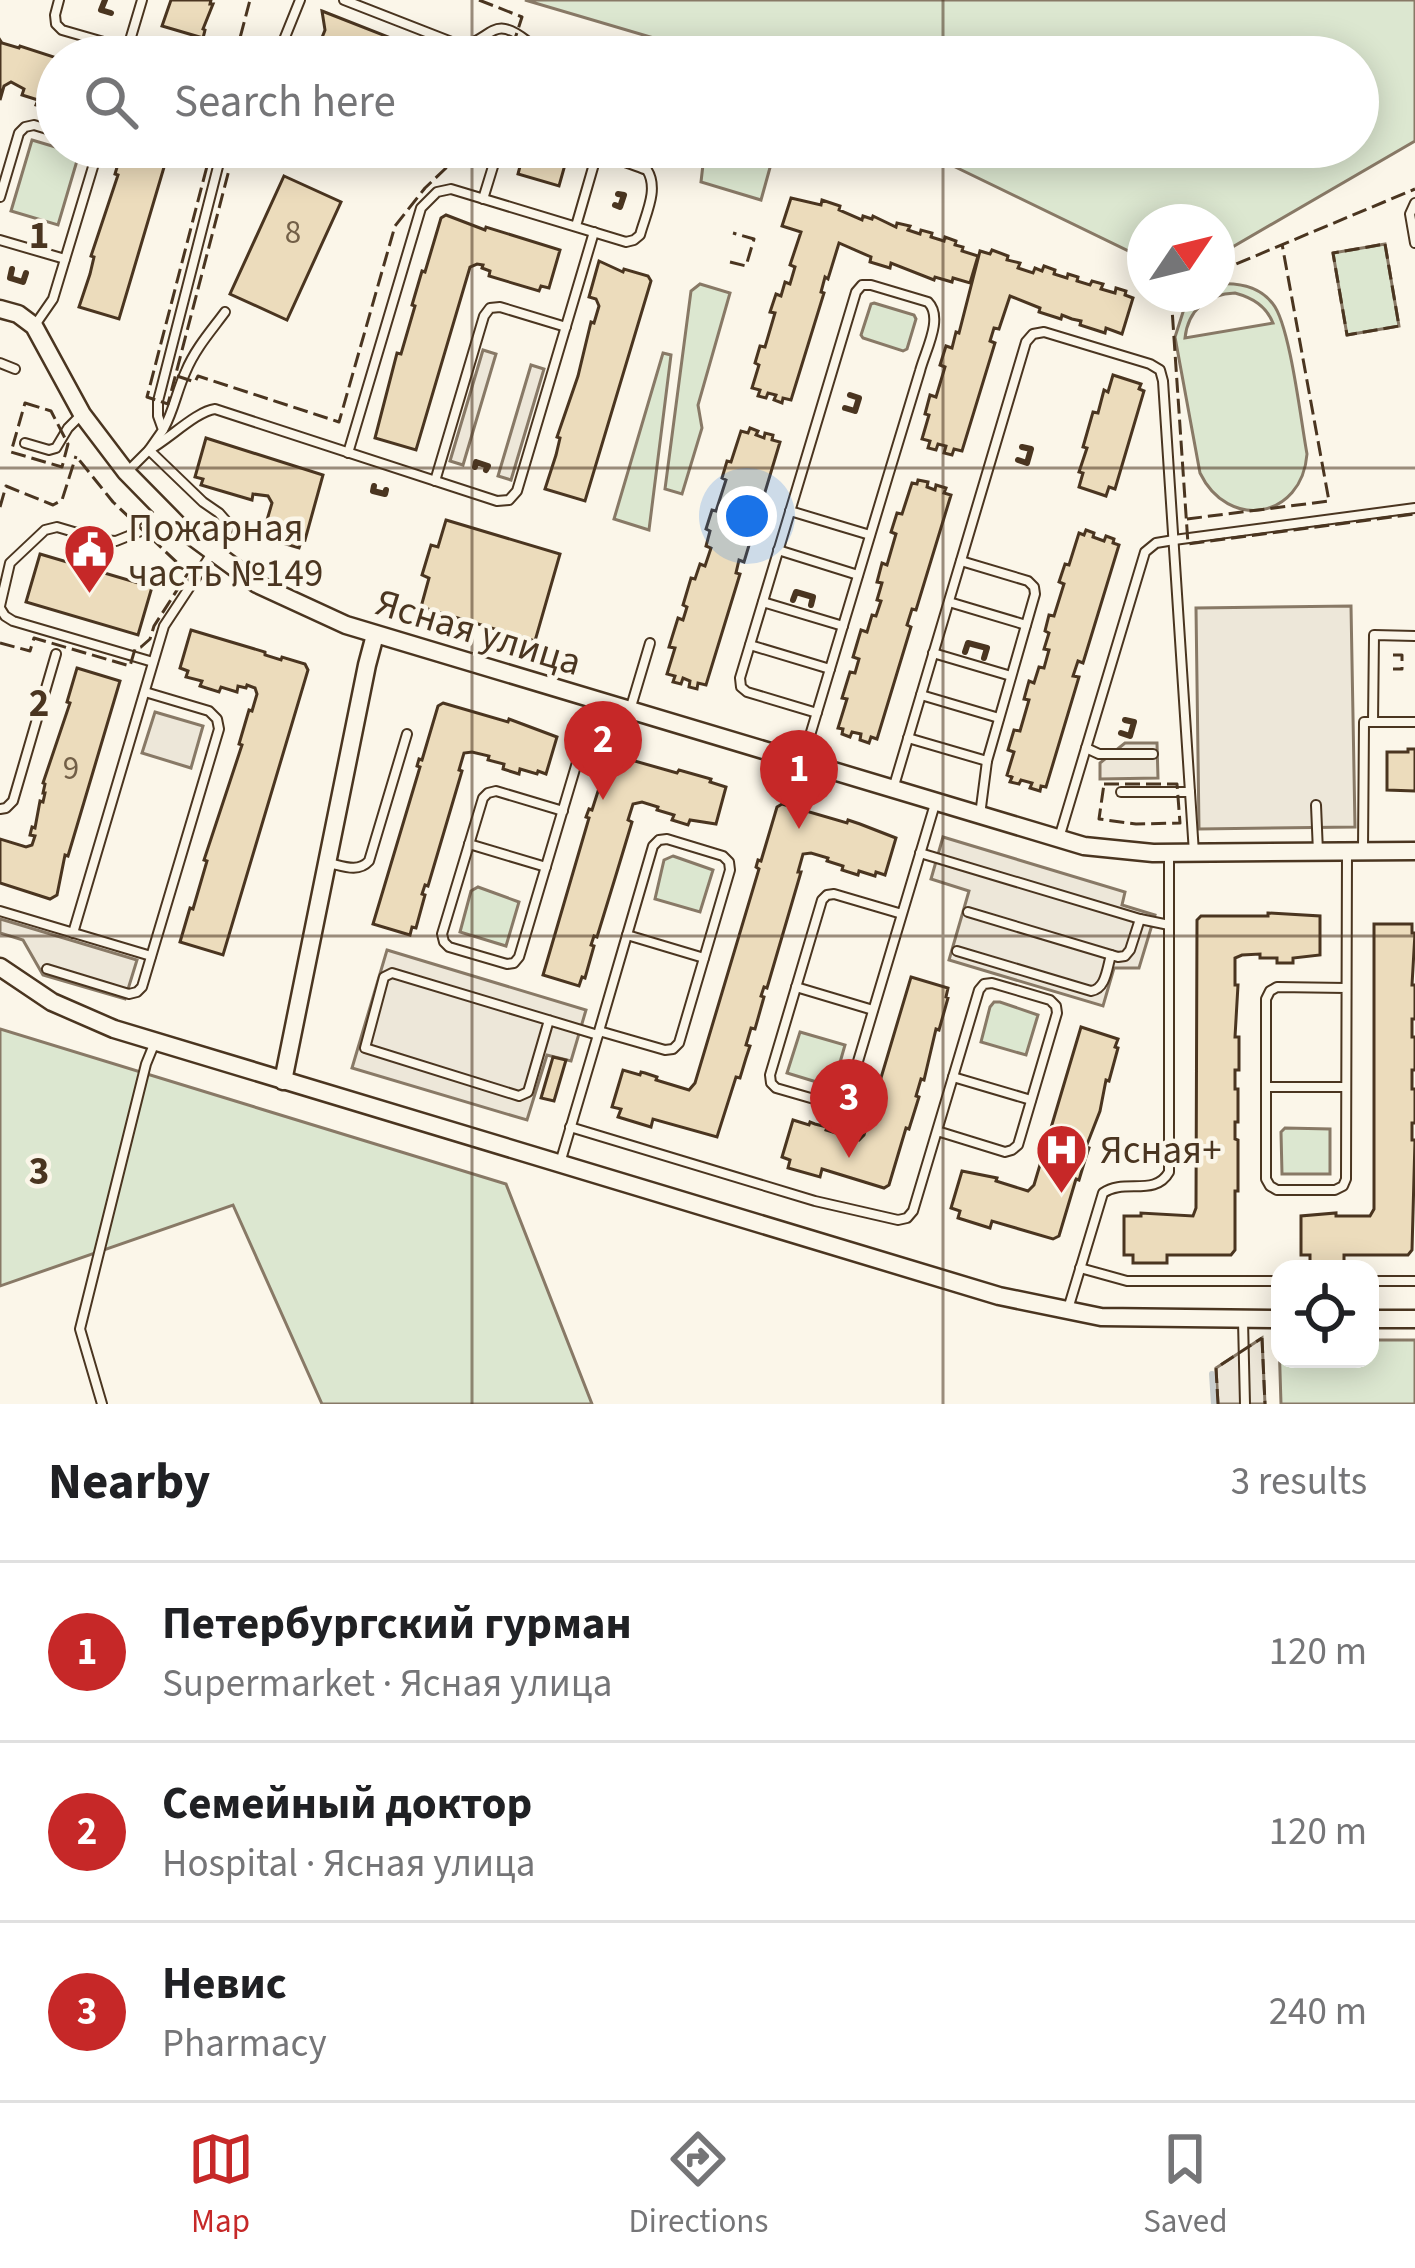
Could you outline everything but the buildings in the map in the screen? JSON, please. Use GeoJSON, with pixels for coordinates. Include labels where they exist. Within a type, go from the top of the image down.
{"type":"FeatureCollection","features":[{"type":"Feature","properties":{"kind":"street"},"geometry":{"type":"LineString","coordinates":[[0,309],[34,326]]}},
{"type":"Feature","properties":{"kind":"street","name":"Ясная улица"},"geometry":{"type":"LineString","coordinates":[[34,326],[82,414],[162,510],[213,553],[314,612],[375,635],[1104,850],[1415,851]]}},
{"type":"Feature","properties":{"kind":"street"},"geometry":{"type":"LineString","coordinates":[[283,1081],[375,635]]}},
{"type":"Feature","properties":{"kind":"street"},"geometry":{"type":"LineString","coordinates":[[0,967],[52,1003],[90,1021],[999,1296],[1101,1317],[1271,1319]]}},
{"type":"Feature","properties":{"kind":"street"},"geometry":{"type":"LineString","coordinates":[[1379,1319],[1415,1319]]}},
{"type":"Feature","properties":{"kind":"lane"},"geometry":{"type":"LineString","coordinates":[[59,0],[56,24],[79,36]]}},
{"type":"Feature","properties":{"kind":"lane"},"geometry":{"type":"LineString","coordinates":[[131,36],[142,0]]}},
{"type":"Feature","properties":{"kind":"lane"},"geometry":{"type":"LineString","coordinates":[[285,36],[300,0]]}},
{"type":"Feature","properties":{"kind":"lane"},"geometry":{"type":"LineString","coordinates":[[344,0],[436,36]]}},
{"type":"Feature","properties":{"kind":"lane"},"geometry":{"type":"LineString","coordinates":[[483,36],[502,28],[522,36]]}},
{"type":"Feature","properties":{"kind":"lane"},"geometry":{"type":"LineString","coordinates":[[0,197],[19,134],[25,127],[36,126]]}},
{"type":"Feature","properties":{"kind":"lane"},"geometry":{"type":"LineString","coordinates":[[34,326],[53,299],[93,168]]}},
{"type":"Feature","properties":{"kind":"lane"},"geometry":{"type":"LineString","coordinates":[[164,430],[158,401],[219,168]]}},
{"type":"Feature","properties":{"kind":"lane"},"geometry":{"type":"LineString","coordinates":[[483,199],[493,168]]}},
{"type":"Feature","properties":{"kind":"lane"},"geometry":{"type":"LineString","coordinates":[[575,226],[593,168]]}},
{"type":"Feature","properties":{"kind":"lane"},"geometry":{"type":"LineString","coordinates":[[348,453],[422,208],[443,189],[626,242],[640,235],[654,186],[647,170],[640,168]]}},
{"type":"Feature","properties":{"kind":"lane"},"geometry":{"type":"LineString","coordinates":[[1415,202],[1410,214],[1415,243]]}},
{"type":"Feature","properties":{"kind":"lane"},"geometry":{"type":"LineString","coordinates":[[149,450],[208,408],[497,501],[509,500],[517,491],[594,232]]}},
{"type":"Feature","properties":{"kind":"lane"},"geometry":{"type":"LineString","coordinates":[[0,240],[65,259]]}},
{"type":"Feature","properties":{"kind":"lane"},"geometry":{"type":"LineString","coordinates":[[802,763],[936,317],[928,302],[871,285],[856,292],[740,678],[747,692],[817,713]]}},
{"type":"Feature","properties":{"kind":"lane"},"geometry":{"type":"LineString","coordinates":[[434,481],[490,308],[566,327]]}},
{"type":"Feature","properties":{"kind":"lane"},"geometry":{"type":"LineString","coordinates":[[126,472],[164,430],[182,378],[225,312]]}},
{"type":"Feature","properties":{"kind":"lane"},"geometry":{"type":"LineString","coordinates":[[892,790],[1026,342],[1044,332],[1160,370],[1195,853]]}},
{"type":"Feature","properties":{"kind":"lane"},"geometry":{"type":"LineString","coordinates":[[0,363],[15,369]]}},
{"type":"Feature","properties":{"kind":"lane"},"geometry":{"type":"LineString","coordinates":[[25,443],[56,448],[82,414]]}},
{"type":"Feature","properties":{"kind":"lane"},"geometry":{"type":"LineString","coordinates":[[73,933],[164,626],[228,529],[226,521],[149,450]]}},
{"type":"Feature","properties":{"kind":"lane"},"geometry":{"type":"LineString","coordinates":[[1058,840],[1144,552],[1174,540],[1415,508]]}},
{"type":"Feature","properties":{"kind":"lane"},"geometry":{"type":"LineString","coordinates":[[153,662],[13,621],[0,607],[10,563],[45,530],[57,527],[116,542],[141,531],[162,510]]}},
{"type":"Feature","properties":{"kind":"lane"},"geometry":{"type":"LineString","coordinates":[[790,511],[870,535]]}},
{"type":"Feature","properties":{"kind":"lane"},"geometry":{"type":"LineString","coordinates":[[778,550],[858,575]]}},
{"type":"Feature","properties":{"kind":"lane"},"geometry":{"type":"LineString","coordinates":[[961,561],[1028,581],[1035,594],[987,761],[980,816]]}},
{"type":"Feature","properties":{"kind":"lane"},"geometry":{"type":"LineString","coordinates":[[763,602],[843,626]]}},
{"type":"Feature","properties":{"kind":"lane"},"geometry":{"type":"LineString","coordinates":[[949,602],[1026,625]]}},
{"type":"Feature","properties":{"kind":"lane"},"geometry":{"type":"LineString","coordinates":[[1373,722],[1373,635],[1415,635]]}},
{"type":"Feature","properties":{"kind":"lane"},"geometry":{"type":"LineString","coordinates":[[629,711],[650,643]]}},
{"type":"Feature","properties":{"kind":"lane"},"geometry":{"type":"LineString","coordinates":[[749,645],[830,669]]}},
{"type":"Feature","properties":{"kind":"lane"},"geometry":{"type":"LineString","coordinates":[[933,653],[1011,676]]}},
{"type":"Feature","properties":{"kind":"lane"},"geometry":{"type":"LineString","coordinates":[[0,809],[13,801],[56,654]]}},
{"type":"Feature","properties":{"kind":"lane"},"geometry":{"type":"LineString","coordinates":[[47,969],[129,994],[142,987],[219,730],[217,718],[209,711],[145,692]]}},
{"type":"Feature","properties":{"kind":"lane"},"geometry":{"type":"LineString","coordinates":[[921,695],[999,718]]}},
{"type":"Feature","properties":{"kind":"lane"},"geometry":{"type":"LineString","coordinates":[[562,811],[496,791],[483,799],[442,934],[449,947],[507,964],[519,957],[596,700]]}},
{"type":"Feature","properties":{"kind":"lane"},"geometry":{"type":"LineString","coordinates":[[1346,988],[1277,987],[1266,999],[1266,1178],[1277,1190],[1335,1190],[1346,1179],[1346,988],[1364,722],[1415,722]]}},
{"type":"Feature","properties":{"kind":"lane"},"geometry":{"type":"LineString","coordinates":[[327,863],[357,869],[369,861],[407,734]]}},
{"type":"Feature","properties":{"kind":"lane"},"geometry":{"type":"LineString","coordinates":[[908,738],[987,761]]}},
{"type":"Feature","properties":{"kind":"lane"},"geometry":{"type":"LineString","coordinates":[[1086,748],[1099,754],[1153,754]]}},
{"type":"Feature","properties":{"kind":"lane"},"geometry":{"type":"LineString","coordinates":[[1120,792],[1190,792]]}},
{"type":"Feature","properties":{"kind":"lane"},"geometry":{"type":"LineString","coordinates":[[902,914],[834,894],[822,901],[770,1075],[776,1088],[835,1105],[847,1098],[902,914],[935,802]]}},
{"type":"Feature","properties":{"kind":"lane"},"geometry":{"type":"LineString","coordinates":[[1316,805],[1318,852]]}},
{"type":"Feature","properties":{"kind":"lane"},"geometry":{"type":"LineString","coordinates":[[549,1020],[528,1092],[519,1096],[369,1052],[364,1043],[384,977],[392,973],[549,1020],[598,1033],[665,1050],[673,1049],[679,1043],[729,862],[667,839],[653,847],[598,1033],[560,1165]]}},
{"type":"Feature","properties":{"kind":"lane"},"geometry":{"type":"LineString","coordinates":[[469,844],[546,867]]}},
{"type":"Feature","properties":{"kind":"lane"},"geometry":{"type":"LineString","coordinates":[[920,853],[1169,925]]}},
{"type":"Feature","properties":{"kind":"lane"},"geometry":{"type":"LineString","coordinates":[[1066,1312],[1103,1193],[1118,1186],[1155,1186],[1169,1172],[1169,853]]}},
{"type":"Feature","properties":{"kind":"lane"},"geometry":{"type":"LineString","coordinates":[[0,911],[151,956]]}},
{"type":"Feature","properties":{"kind":"lane"},"geometry":{"type":"LineString","coordinates":[[968,911],[1126,956],[1139,919]]}},
{"type":"Feature","properties":{"kind":"lane"},"geometry":{"type":"LineString","coordinates":[[627,935],[704,958]]}},
{"type":"Feature","properties":{"kind":"lane"},"geometry":{"type":"LineString","coordinates":[[957,951],[1091,991],[1102,985],[1111,955]]}},
{"type":"Feature","properties":{"kind":"lane"},"geometry":{"type":"LineString","coordinates":[[571,1127],[814,1201],[907,1218],[913,1211],[979,990],[992,983],[1050,1000],[1057,1013],[1018,1144],[1005,1152],[937,1131]]}},
{"type":"Feature","properties":{"kind":"lane"},"geometry":{"type":"LineString","coordinates":[[796,987],[873,1010]]}},
{"type":"Feature","properties":{"kind":"lane"},"geometry":{"type":"LineString","coordinates":[[102,1404],[80,1329],[155,1042]]}},
{"type":"Feature","properties":{"kind":"lane"},"geometry":{"type":"LineString","coordinates":[[953,1077],[1031,1100]]}},
{"type":"Feature","properties":{"kind":"lane"},"geometry":{"type":"LineString","coordinates":[[1266,1087],[1346,1087]]}},
{"type":"Feature","properties":{"kind":"lane"},"geometry":{"type":"LineString","coordinates":[[1080,1268],[1127,1281],[1271,1281]]}},
{"type":"Feature","properties":{"kind":"lane"},"geometry":{"type":"LineString","coordinates":[[1379,1281],[1415,1281]]}},
{"type":"Feature","properties":{"kind":"lane"},"geometry":{"type":"LineString","coordinates":[[1243,1319],[1245,1404]]}},
{"type":"Feature","properties":{"kind":"green space"},"geometry":{"type":"Polygon","coordinates":[[[525,0],[1415,0],[1415,141],[1379,162],[1379,36],[647,36],[525,0]]]}},
{"type":"Feature","properties":{"kind":"green space"},"geometry":{"type":"Polygon","coordinates":[[[32,140],[36,141],[36,168],[75,168],[58,225],[11,211],[32,140]]]}},
{"type":"Feature","properties":{"kind":"green space"},"geometry":{"type":"Polygon","coordinates":[[[703,168],[770,168],[761,200],[701,182],[703,168]]]}},
{"type":"Feature","properties":{"kind":"green space"},"geometry":{"type":"Polygon","coordinates":[[[957,168],[1369,168],[1235,246],[1235,204],[1127,204],[1127,250],[957,168]]]}},
{"type":"Feature","properties":{"kind":"green space"},"geometry":{"type":"Polygon","coordinates":[[[1385,244],[1399,326],[1347,335],[1333,253],[1385,244]]]}},
{"type":"Feature","properties":{"kind":"green space"},"geometry":{"type":"Polygon","coordinates":[[[700,284],[730,293],[698,405],[702,428],[682,494],[665,489],[691,291],[700,284]]]}},
{"type":"Feature","properties":{"kind":"green space"},"geometry":{"type":"Polygon","coordinates":[[[1235,284],[1256,290],[1273,304],[1290,352],[1307,454],[1302,476],[1278,504],[1245,510],[1228,504],[1212,492],[1200,473],[1175,337],[1183,312],[1196,312],[1185,338],[1273,323],[1263,307],[1235,293],[1235,284]]]}},
{"type":"Feature","properties":{"kind":"green space"},"geometry":{"type":"Polygon","coordinates":[[[874,303],[914,315],[907,349],[863,338],[874,303]]]}},
{"type":"Feature","properties":{"kind":"green space"},"geometry":{"type":"Polygon","coordinates":[[[663,353],[671,355],[649,530],[614,519],[663,353]]]}},
{"type":"Feature","properties":{"kind":"green space"},"geometry":{"type":"Polygon","coordinates":[[[673,856],[713,870],[700,912],[655,899],[664,860],[673,856]]]}},
{"type":"Feature","properties":{"kind":"green space"},"geometry":{"type":"Polygon","coordinates":[[[478,887],[519,902],[506,946],[460,932],[471,891],[478,887]]]}},
{"type":"Feature","properties":{"kind":"green space"},"geometry":{"type":"Polygon","coordinates":[[[994,1002],[1038,1015],[1026,1055],[981,1042],[994,1002]]]}},
{"type":"Feature","properties":{"kind":"green space"},"geometry":{"type":"Polygon","coordinates":[[[0,1029],[506,1184],[592,1404],[322,1404],[233,1205],[0,1286],[0,1029]]]}},
{"type":"Feature","properties":{"kind":"green space"},"geometry":{"type":"Polygon","coordinates":[[[800,1032],[845,1045],[833,1087],[787,1073],[800,1032]]]}},
{"type":"Feature","properties":{"kind":"green space"},"geometry":{"type":"Polygon","coordinates":[[[1285,1128],[1330,1129],[1330,1174],[1282,1174],[1281,1132],[1285,1128]]]}},
{"type":"Feature","properties":{"kind":"green space"},"geometry":{"type":"Polygon","coordinates":[[[1379,1340],[1415,1340],[1415,1404],[1281,1404],[1280,1368],[1379,1368],[1379,1340]]]}},
{"type":"Feature","properties":{"kind":"shaded area"},"geometry":{"type":"Polygon","coordinates":[[[483,350],[496,354],[463,465],[450,461],[483,350]]]}},
{"type":"Feature","properties":{"kind":"shaded area"},"geometry":{"type":"Polygon","coordinates":[[[531,365],[544,369],[511,480],[498,476],[531,365]]]}},
{"type":"Feature","properties":{"kind":"shaded area"},"geometry":{"type":"Polygon","coordinates":[[[1351,606],[1355,827],[1199,829],[1196,608],[1351,606]]]}},
{"type":"Feature","properties":{"kind":"shaded area"},"geometry":{"type":"Polygon","coordinates":[[[155,712],[203,726],[191,768],[142,753],[155,712]]]}},
{"type":"Feature","properties":{"kind":"shaded area"},"geometry":{"type":"Polygon","coordinates":[[[1125,743],[1157,743],[1158,778],[1100,779],[1100,763],[1125,743]]]}},
{"type":"Feature","properties":{"kind":"shaded area"},"geometry":{"type":"Polygon","coordinates":[[[943,837],[1125,892],[1122,905],[1155,915],[1139,968],[1114,968],[1103,1006],[949,960],[969,891],[931,879],[943,837]]]}},
{"type":"Feature","properties":{"kind":"shaded area"},"geometry":{"type":"Polygon","coordinates":[[[0,919],[137,960],[125,999],[43,975],[23,940],[0,933],[0,919]]]}},
{"type":"Feature","properties":{"kind":"shaded area"},"geometry":{"type":"Polygon","coordinates":[[[387,950],[586,1010],[571,1061],[547,1055],[527,1120],[352,1068],[387,950]]]}},
{"type":"Feature","properties":{"kind":"shaded area"},"geometry":{"type":"Polygon","coordinates":[[[1262,1338],[1265,1404],[1218,1404],[1216,1368],[1262,1338]]]}},
{"type":"Feature","properties":{"kind":"waterway"},"geometry":{"type":"LineString","coordinates":[[1212,1374],[1214,1404]]}},
{"type":"Feature","properties":{"kind":"fence"},"geometry":{"type":"LineString","coordinates":[[241,36],[250,0]]}},
{"type":"Feature","properties":{"kind":"fence"},"geometry":{"type":"LineString","coordinates":[[479,0],[522,17],[516,36]]}},
{"type":"Feature","properties":{"kind":"fence"},"geometry":{"type":"LineString","coordinates":[[207,168],[147,397],[168,404],[230,168]]}},
{"type":"Feature","properties":{"kind":"fence"},"geometry":{"type":"LineString","coordinates":[[177,376],[195,382],[198,376],[339,422],[395,226],[446,168]]}},
{"type":"Feature","properties":{"kind":"fence"},"geometry":{"type":"LineString","coordinates":[[1235,264],[1415,189]]}},
{"type":"Feature","properties":{"kind":"fence"},"geometry":{"type":"LineString","coordinates":[[730,262],[746,266],[754,239],[733,233]]}},
{"type":"Feature","properties":{"kind":"fence"},"geometry":{"type":"LineString","coordinates":[[1187,519],[1329,501],[1282,244]]}},
{"type":"Feature","properties":{"kind":"fence"},"geometry":{"type":"LineString","coordinates":[[1385,244],[1399,326],[1347,335],[1333,253],[1385,244]]}},
{"type":"Feature","properties":{"kind":"fence"},"geometry":{"type":"LineString","coordinates":[[1172,312],[1188,544],[1415,514]]}},
{"type":"Feature","properties":{"kind":"fence"},"geometry":{"type":"LineString","coordinates":[[25,403],[51,411],[68,444],[62,467],[11,452],[25,403]]}},
{"type":"Feature","properties":{"kind":"fence"},"geometry":{"type":"LineString","coordinates":[[0,507],[6,486],[53,505],[62,500],[76,456]]}},
{"type":"Feature","properties":{"kind":"fence"},"geometry":{"type":"LineString","coordinates":[[0,643],[30,651],[34,638],[130,666],[135,649],[150,639],[188,573],[113,502],[76,456]]}},
{"type":"Feature","properties":{"kind":"fence"},"geometry":{"type":"LineString","coordinates":[[1393,655],[1402,655],[1402,669],[1393,669]]}},
{"type":"Feature","properties":{"kind":"fence"},"geometry":{"type":"LineString","coordinates":[[1104,784],[1177,784],[1180,823],[1099,819],[1104,784]]}},
{"type":"Feature","properties":{"kind":"fence"},"geometry":{"type":"LineString","coordinates":[[1262,1338],[1265,1404]]}},
{"type":"Feature","properties":{"kind":"fence"},"geometry":{"type":"LineString","coordinates":[[1218,1404],[1216,1368],[1262,1338]]}},
{"type":"Feature","properties":{"kind":"wall"},"geometry":{"type":"LineString","coordinates":[[105,0],[101,10],[111,13]]}},
{"type":"Feature","properties":{"kind":"wall"},"geometry":{"type":"LineString","coordinates":[[615,205],[620,207],[624,195],[618,194]]}},
{"type":"Feature","properties":{"kind":"wall"},"geometry":{"type":"LineString","coordinates":[[12,269],[10,278],[23,282],[26,273]]}},
{"type":"Feature","properties":{"kind":"wall"},"geometry":{"type":"LineString","coordinates":[[845,408],[855,411],[859,398],[850,395]]}},
{"type":"Feature","properties":{"kind":"wall"},"geometry":{"type":"LineString","coordinates":[[1018,460],[1027,463],[1031,449],[1022,447]]}},
{"type":"Feature","properties":{"kind":"wall"},"geometry":{"type":"LineString","coordinates":[[475,467],[476,462],[488,466],[486,470]]}},
{"type":"Feature","properties":{"kind":"wall"},"geometry":{"type":"LineString","coordinates":[[374,486],[373,491],[385,494],[386,490]]}},
{"type":"Feature","properties":{"kind":"wall"},"geometry":{"type":"LineString","coordinates":[[793,600],[796,592],[813,597],[811,605]]}},
{"type":"Feature","properties":{"kind":"wall"},"geometry":{"type":"LineString","coordinates":[[965,652],[968,643],[987,648],[984,658]]}},
{"type":"Feature","properties":{"kind":"wall"},"geometry":{"type":"LineString","coordinates":[[1121,733],[1130,736],[1134,722],[1125,720]]}},
{"type":"Feature","properties":{"kind":"place","name":"Пожарная чаcть №149"},"geometry":{"type":"Point","coordinates":[89,595]}},
{"type":"Feature","properties":{"kind":"place","name":"Семейный доктор"},"geometry":{"type":"Point","coordinates":[603,800]}},
{"type":"Feature","properties":{"kind":"place","name":"Петербургский гурман"},"geometry":{"type":"Point","coordinates":[799,829]}},
{"type":"Feature","properties":{"kind":"place","name":"Невис"},"geometry":{"type":"Point","coordinates":[849,1158]}},
{"type":"Feature","properties":{"kind":"place","name":"Ясная+"},"geometry":{"type":"Point","coordinates":[1061,1195]}}]}
